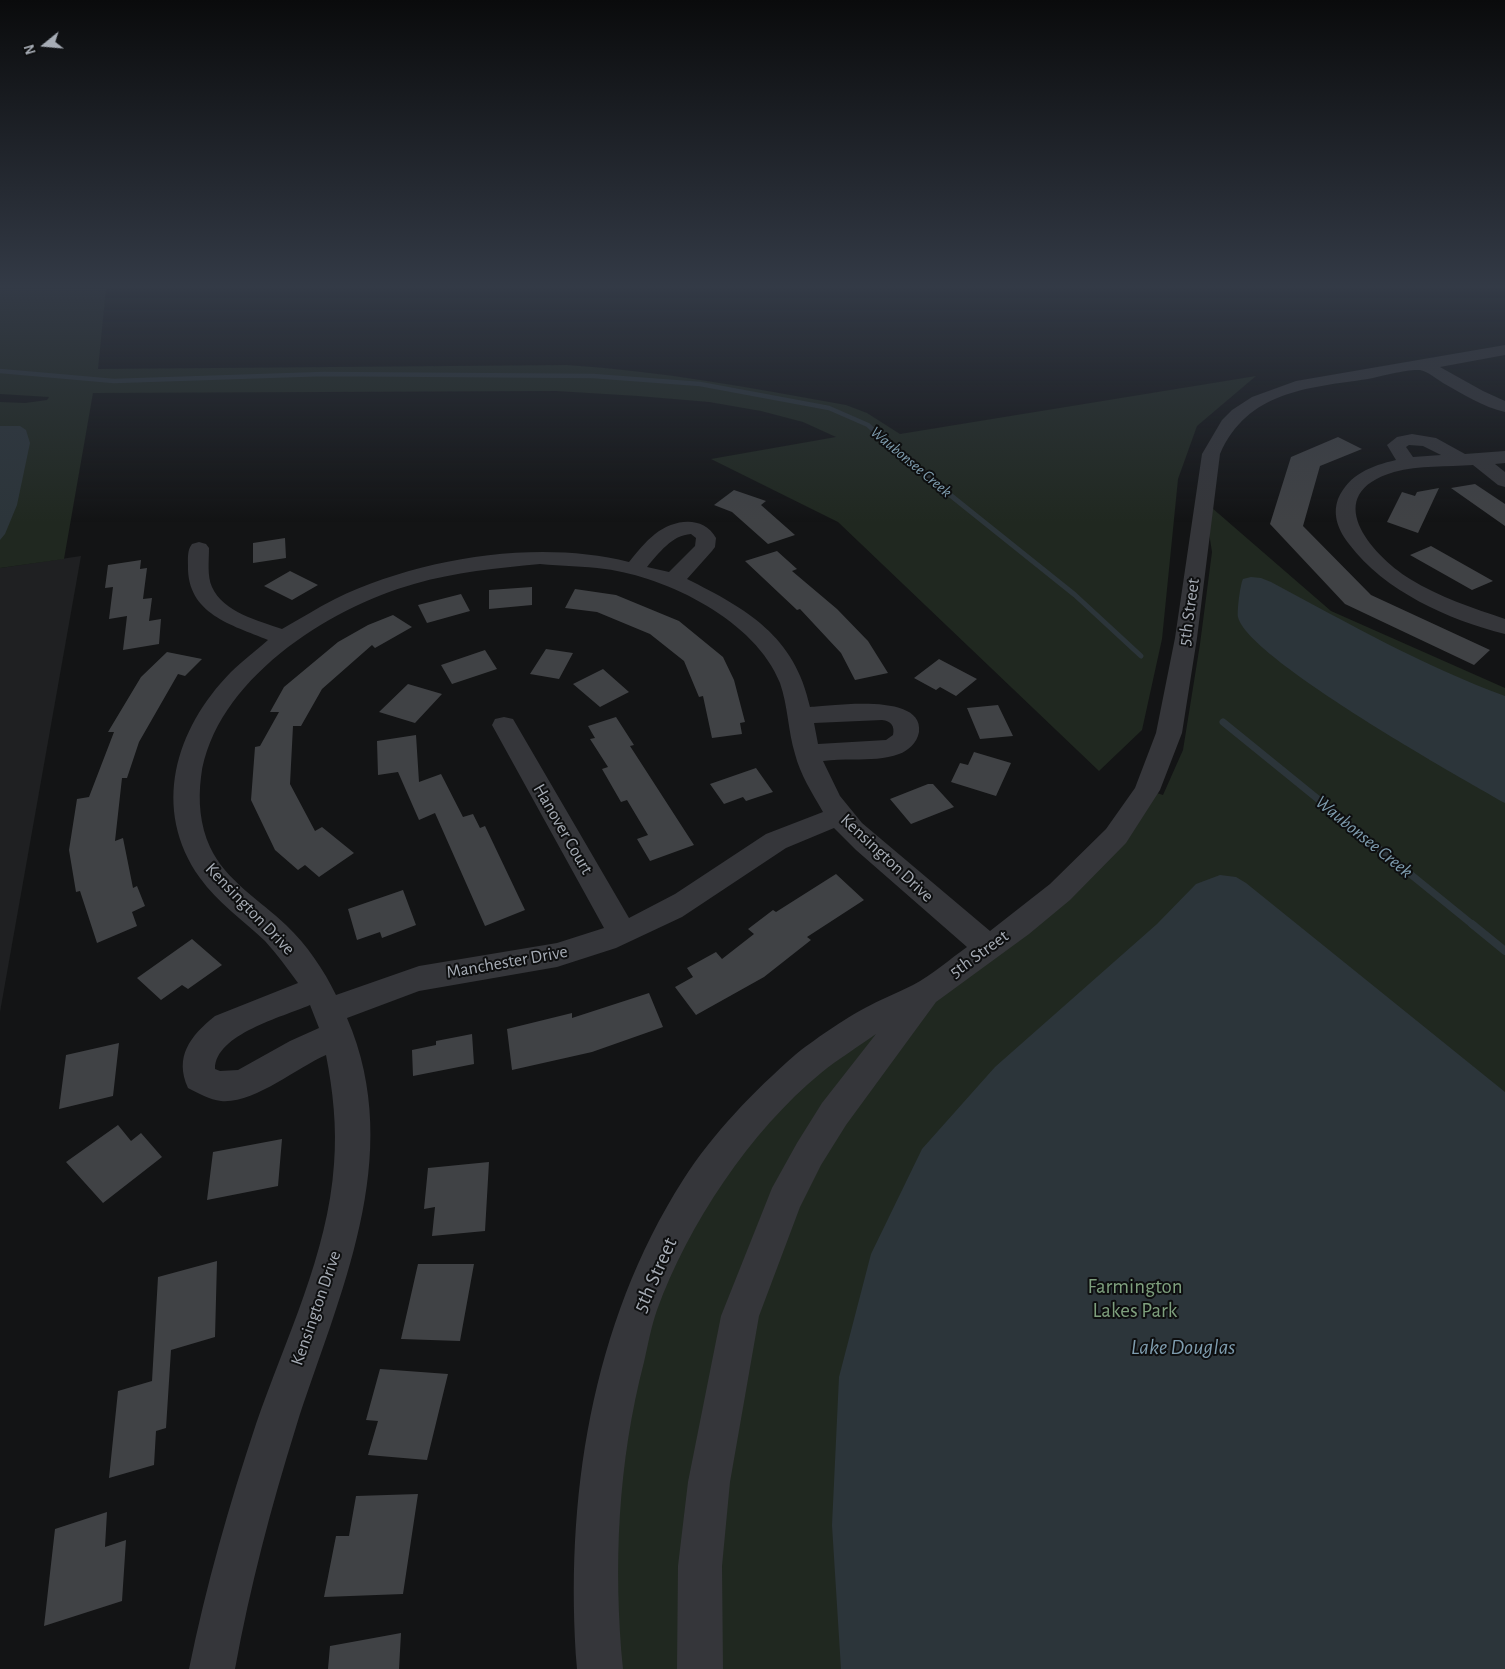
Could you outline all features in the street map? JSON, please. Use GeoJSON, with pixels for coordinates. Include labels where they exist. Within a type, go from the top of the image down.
{"type":"FeatureCollection","features":[{"type":"Feature","properties":{"kind":"street","name":"5th Street"},"geometry":{"type":"LineString","coordinates":[[600,1669],[596,1622],[597,1529],[606,1448],[620,1377],[638,1309],[666,1247],[696,1191],[731,1144],[770,1099],[809,1063],[874,1018],[926,993],[1018,926],[1060,892],[1116,836],[1147,790],[1169,733],[1186,638],[1211,454],[1222,429],[1245,409],[1277,392],[1309,384],[1408,367]]}},
{"type":"Feature","properties":{"kind":"street"},"geometry":{"type":"LineString","coordinates":[[1437,367],[1477,395],[1505,406]]}},
{"type":"Feature","properties":{"kind":"street"},"geometry":{"type":"LineString","coordinates":[[1505,457],[1409,464],[1370,475],[1352,490],[1345,511],[1351,533],[1374,562],[1402,582],[1452,607],[1505,627]]}},
{"type":"Feature","properties":{"kind":"street"},"geometry":{"type":"LineString","coordinates":[[1469,460],[1505,481]]}},
{"type":"Feature","properties":{"kind":"street"},"geometry":{"type":"LineString","coordinates":[[635,568],[668,533],[690,528],[702,532],[706,538],[705,547],[674,580]]}},
{"type":"Feature","properties":{"kind":"street"},"geometry":{"type":"LineString","coordinates":[[199,548],[199,578],[204,592],[209,599],[237,619],[283,638]]}},
{"type":"Feature","properties":{"kind":"street","name":"Kensington Drive"},"geometry":{"type":"LineString","coordinates":[[212,1669],[234,1568],[255,1489],[337,1252],[352,1169],[353,1128],[350,1084],[345,1062],[327,1012],[288,946],[235,899],[210,872],[200,857],[192,838],[186,809],[191,759],[200,735],[211,714],[236,680],[283,638],[323,612],[351,599],[404,580],[450,568],[502,560],[531,559],[588,562],[635,568],[674,580],[723,605],[743,620],[763,640],[790,679],[807,753],[824,790],[839,816],[904,877],[988,946]]}},
{"type":"Feature","properties":{"kind":"street"},"geometry":{"type":"LineString","coordinates":[[800,716],[886,712],[901,720],[906,726],[908,734],[906,740],[898,746],[890,748],[807,753]]}},
{"type":"Feature","properties":{"kind":"street","name":"Hanover Court"},"geometry":{"type":"LineString","coordinates":[[504,725],[622,933]]}},
{"type":"Feature","properties":{"kind":"street","name":"Manchester Drive"},"geometry":{"type":"LineString","coordinates":[[327,1012],[390,987],[417,979],[543,958],[585,947],[622,933],[652,920],[697,894],[739,863],[778,840],[839,816]]}},
{"type":"Feature","properties":{"kind":"street","name":"5th Street"},"geometry":{"type":"LineString","coordinates":[[700,1669],[700,1566],[709,1482],[740,1316],[785,1200],[809,1154],[834,1114],[926,993]]}},
{"type":"Feature","properties":{"kind":"shaded area"},"geometry":{"type":"Polygon","coordinates":[[[81,556],[0,1012],[0,568],[81,556]]]}},
{"type":"Feature","properties":{"kind":"green space"},"geometry":{"type":"Polygon","coordinates":[[[0,367],[98,367],[98,369],[589,367],[637,371],[707,381],[846,405],[867,413],[900,434],[1256,376],[1197,426],[1178,479],[1162,639],[1142,730],[1099,771],[838,522],[711,459],[836,437],[803,422],[761,411],[709,402],[556,391],[93,393],[64,559],[0,568],[0,402],[25,403],[47,400],[49,397],[0,394],[0,367]]]}},
{"type":"Feature","properties":{"kind":"green space","name":"Lake Douglas"},"geometry":{"type":"Polygon","coordinates":[[[1204,501],[1331,611],[1505,688],[1505,1669],[600,1669],[638,1309],[770,1099],[988,947],[1147,790],[1163,795],[1183,750],[1200,644],[1212,552],[1204,501]]]}},
{"type":"Feature","properties":{"kind":"water"},"geometry":{"type":"Polygon","coordinates":[[[0,426],[20,426],[26,430],[30,443],[17,505],[5,534],[0,540],[0,426]]]}},
{"type":"Feature","properties":{"kind":"water"},"geometry":{"type":"Polygon","coordinates":[[[1251,577],[1271,582],[1415,658],[1505,696],[1505,803],[1358,716],[1277,660],[1250,636],[1238,617],[1238,609],[1243,579],[1251,577]]]}},
{"type":"Feature","properties":{"kind":"water","name":"Lake Douglas"},"geometry":{"type":"Polygon","coordinates":[[[1220,875],[1236,877],[1246,883],[1505,1092],[1505,1669],[841,1669],[832,1525],[839,1377],[871,1254],[922,1149],[995,1067],[1157,924],[1196,884],[1220,875]]]}},
{"type":"Feature","properties":{"kind":"building"},"geometry":{"type":"Polygon","coordinates":[[[1338,437],[1362,449],[1320,466],[1303,526],[1371,595],[1490,650],[1474,665],[1345,604],[1270,524],[1291,457],[1338,437]]]}},
{"type":"Feature","properties":{"kind":"building"},"geometry":{"type":"Polygon","coordinates":[[[1475,484],[1505,504],[1505,526],[1451,488],[1475,484]]]}},
{"type":"Feature","properties":{"kind":"building"},"geometry":{"type":"Polygon","coordinates":[[[1439,488],[1418,533],[1387,522],[1402,492],[1415,496],[1417,492],[1439,488]]]}},
{"type":"Feature","properties":{"kind":"building"},"geometry":{"type":"Polygon","coordinates":[[[734,490],[766,501],[761,505],[795,535],[768,544],[732,512],[714,505],[734,490]]]}},
{"type":"Feature","properties":{"kind":"building"},"geometry":{"type":"Polygon","coordinates":[[[285,538],[286,558],[253,563],[253,543],[285,538]]]}},
{"type":"Feature","properties":{"kind":"building"},"geometry":{"type":"Polygon","coordinates":[[[1431,546],[1493,581],[1472,590],[1410,555],[1431,546]]]}},
{"type":"Feature","properties":{"kind":"building"},"geometry":{"type":"Polygon","coordinates":[[[777,551],[797,569],[792,571],[837,609],[868,641],[888,673],[855,680],[841,653],[800,609],[797,610],[745,561],[777,551]]]}},
{"type":"Feature","properties":{"kind":"building"},"geometry":{"type":"Polygon","coordinates":[[[141,560],[140,569],[147,568],[143,599],[152,598],[149,621],[161,619],[159,644],[123,650],[127,616],[109,619],[113,587],[105,588],[108,565],[141,560]]]}},
{"type":"Feature","properties":{"kind":"building"},"geometry":{"type":"Polygon","coordinates":[[[290,571],[318,585],[292,600],[264,586],[290,571]]]}},
{"type":"Feature","properties":{"kind":"building"},"geometry":{"type":"Polygon","coordinates":[[[532,587],[532,605],[489,609],[489,590],[532,587]]]}},
{"type":"Feature","properties":{"kind":"building"},"geometry":{"type":"Polygon","coordinates":[[[575,589],[616,595],[679,621],[723,657],[734,680],[745,722],[740,723],[742,734],[712,738],[703,696],[699,697],[684,661],[650,634],[597,612],[565,608],[575,589]]]}},
{"type":"Feature","properties":{"kind":"building"},"geometry":{"type":"Polygon","coordinates":[[[461,594],[470,611],[427,623],[418,605],[461,594]]]}},
{"type":"Feature","properties":{"kind":"building"},"geometry":{"type":"Polygon","coordinates":[[[393,615],[412,627],[375,648],[372,645],[322,689],[301,726],[293,726],[290,784],[315,831],[322,827],[354,853],[319,877],[305,865],[298,870],[275,850],[251,800],[255,747],[260,746],[279,712],[270,712],[284,687],[338,642],[368,625],[393,615]]]}},
{"type":"Feature","properties":{"kind":"building"},"geometry":{"type":"Polygon","coordinates":[[[546,649],[573,653],[559,679],[530,674],[546,649]]]}},
{"type":"Feature","properties":{"kind":"building"},"geometry":{"type":"Polygon","coordinates":[[[485,650],[497,669],[452,684],[441,665],[485,650]]]}},
{"type":"Feature","properties":{"kind":"building"},"geometry":{"type":"Polygon","coordinates":[[[167,652],[202,659],[185,676],[178,674],[139,742],[127,778],[122,778],[115,841],[123,838],[133,888],[137,886],[145,906],[132,912],[137,926],[97,943],[80,891],[76,892],[69,850],[77,799],[89,797],[114,732],[108,732],[141,677],[167,652]]]}},
{"type":"Feature","properties":{"kind":"building"},"geometry":{"type":"Polygon","coordinates":[[[939,659],[977,679],[956,696],[940,687],[936,690],[914,678],[939,659]]]}},
{"type":"Feature","properties":{"kind":"building"},"geometry":{"type":"Polygon","coordinates":[[[603,669],[629,692],[600,707],[573,684],[603,669]]]}},
{"type":"Feature","properties":{"kind":"building"},"geometry":{"type":"Polygon","coordinates":[[[408,684],[442,694],[415,723],[379,712],[408,684]]]}},
{"type":"Feature","properties":{"kind":"building"},"geometry":{"type":"Polygon","coordinates":[[[998,705],[1013,736],[980,739],[967,708],[998,705]]]}},
{"type":"Feature","properties":{"kind":"building"},"geometry":{"type":"Polygon","coordinates":[[[616,717],[634,745],[630,746],[694,845],[650,861],[637,839],[648,835],[627,800],[621,802],[602,769],[608,767],[590,739],[595,738],[588,726],[616,717]]]}},
{"type":"Feature","properties":{"kind":"building"},"geometry":{"type":"Polygon","coordinates":[[[416,735],[419,782],[441,774],[463,817],[473,814],[480,828],[485,826],[525,910],[485,926],[435,813],[419,820],[398,772],[378,775],[377,741],[416,735]]]}},
{"type":"Feature","properties":{"kind":"building"},"geometry":{"type":"Polygon","coordinates":[[[974,752],[1011,763],[996,796],[951,782],[960,763],[968,765],[974,752]]]}},
{"type":"Feature","properties":{"kind":"building"},"geometry":{"type":"Polygon","coordinates":[[[756,768],[773,792],[746,801],[743,797],[724,804],[710,784],[756,768]]]}},
{"type":"Feature","properties":{"kind":"building"},"geometry":{"type":"Polygon","coordinates":[[[928,784],[933,784],[954,807],[911,824],[890,799],[928,784]]]}},
{"type":"Feature","properties":{"kind":"building"},"geometry":{"type":"Polygon","coordinates":[[[836,874],[864,900],[807,937],[811,940],[764,977],[696,1015],[675,987],[693,977],[687,968],[716,952],[722,959],[754,934],[748,929],[773,910],[776,912],[836,874]]]}},
{"type":"Feature","properties":{"kind":"building"},"geometry":{"type":"Polygon","coordinates":[[[403,890],[416,925],[382,938],[380,932],[357,940],[348,909],[403,890]]]}},
{"type":"Feature","properties":{"kind":"building"},"geometry":{"type":"Polygon","coordinates":[[[192,939],[222,965],[188,989],[182,985],[161,1000],[137,978],[192,939]]]}},
{"type":"Feature","properties":{"kind":"building"},"geometry":{"type":"Polygon","coordinates":[[[649,993],[663,1027],[592,1052],[512,1070],[507,1029],[572,1013],[572,1018],[649,993]]]}},
{"type":"Feature","properties":{"kind":"building"},"geometry":{"type":"Polygon","coordinates":[[[472,1034],[474,1064],[413,1076],[412,1050],[436,1045],[436,1041],[472,1034]]]}},
{"type":"Feature","properties":{"kind":"building"},"geometry":{"type":"Polygon","coordinates":[[[119,1043],[113,1096],[59,1109],[66,1055],[119,1043]]]}},
{"type":"Feature","properties":{"kind":"building"},"geometry":{"type":"Polygon","coordinates":[[[118,1125],[131,1141],[141,1133],[162,1157],[103,1203],[66,1162],[118,1125]]]}},
{"type":"Feature","properties":{"kind":"building"},"geometry":{"type":"Polygon","coordinates":[[[282,1139],[278,1186],[207,1200],[213,1152],[282,1139]]]}},
{"type":"Feature","properties":{"kind":"building"},"geometry":{"type":"Polygon","coordinates":[[[489,1162],[485,1231],[432,1236],[435,1207],[424,1209],[428,1168],[489,1162]]]}},
{"type":"Feature","properties":{"kind":"building"},"geometry":{"type":"Polygon","coordinates":[[[217,1261],[215,1337],[171,1350],[166,1428],[156,1431],[154,1465],[109,1478],[118,1391],[152,1381],[158,1277],[217,1261]]]}},
{"type":"Feature","properties":{"kind":"building"},"geometry":{"type":"Polygon","coordinates":[[[418,1264],[474,1264],[460,1341],[401,1339],[418,1264]]]}},
{"type":"Feature","properties":{"kind":"building"},"geometry":{"type":"Polygon","coordinates":[[[380,1369],[448,1374],[427,1460],[368,1455],[378,1421],[366,1420],[380,1369]]]}},
{"type":"Feature","properties":{"kind":"building"},"geometry":{"type":"Polygon","coordinates":[[[418,1494],[403,1594],[324,1597],[336,1536],[349,1536],[356,1496],[418,1494]]]}},
{"type":"Feature","properties":{"kind":"building"},"geometry":{"type":"Polygon","coordinates":[[[107,1512],[105,1547],[126,1540],[122,1601],[44,1626],[55,1529],[107,1512]]]}},
{"type":"Feature","properties":{"kind":"building"},"geometry":{"type":"Polygon","coordinates":[[[401,1633],[399,1669],[328,1669],[330,1646],[401,1633]]]}},
{"type":"Feature","properties":{"kind":"waterway","name":"Waubonsee Creek"},"geometry":{"type":"LineString","coordinates":[[0,371],[114,381],[324,374],[593,376],[700,384],[829,408],[868,425],[900,455]]}},
{"type":"Feature","properties":{"kind":"waterway","name":"Waubonsee Creek"},"geometry":{"type":"LineString","coordinates":[[899,454],[1075,595],[1141,656]]}},
{"type":"Feature","properties":{"kind":"waterway","name":"Waubonsee Creek"},"geometry":{"type":"LineString","coordinates":[[1223,722],[1473,925]]}},
{"type":"Feature","properties":{"kind":"waterway","name":"Waubonsee Creek"},"geometry":{"type":"LineString","coordinates":[[1472,924],[1505,951]]}},
{"type":"Feature","properties":{"kind":"park label","name":"Farmington Lakes Park"},"geometry":{"type":"Point","coordinates":[1135,1299]}}]}
